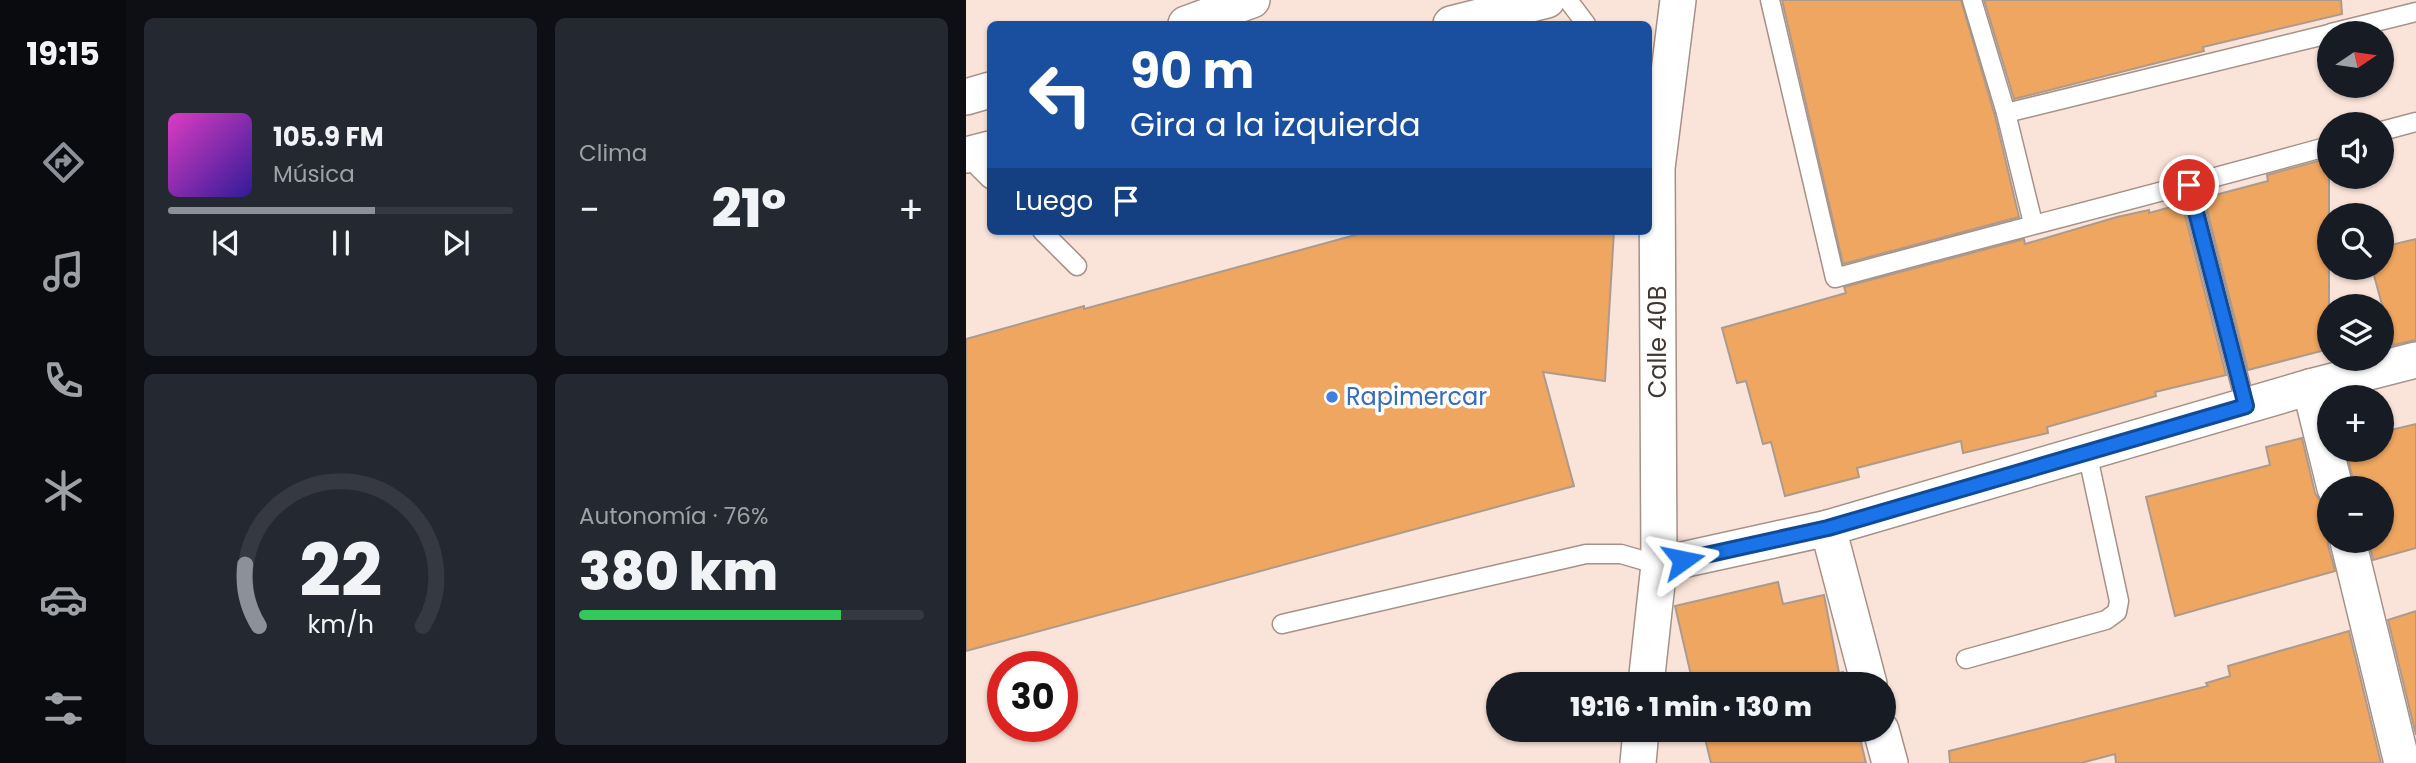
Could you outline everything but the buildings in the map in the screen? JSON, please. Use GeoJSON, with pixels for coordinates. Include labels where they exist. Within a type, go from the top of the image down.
{"type":"FeatureCollection","features":[{"type":"Feature","properties":{"kind":"street"},"geometry":{"type":"LineString","coordinates":[[1194,21],[1252,0]]}},
{"type":"Feature","properties":{"kind":"street"},"geometry":{"type":"LineString","coordinates":[[1463,21],[1548,0]]}},
{"type":"Feature","properties":{"kind":"street","name":"Calle 40B"},"geometry":{"type":"LineString","coordinates":[[1647,672],[1659,565],[1658,85],[1678,0]]}},
{"type":"Feature","properties":{"kind":"street"},"geometry":{"type":"LineString","coordinates":[[966,97],[987,91]]}},
{"type":"Feature","properties":{"kind":"street"},"geometry":{"type":"LineString","coordinates":[[966,155],[987,150]]}},
{"type":"Feature","properties":{"kind":"street"},"geometry":{"type":"LineString","coordinates":[[1659,565],[1828,528],[2310,387],[2416,360]]}},
{"type":"Feature","properties":{"kind":"street"},"geometry":{"type":"LineString","coordinates":[[2310,387],[2332,476]]}},
{"type":"Feature","properties":{"kind":"street"},"geometry":{"type":"LineString","coordinates":[[1828,528],[1866,672]]}},
{"type":"Feature","properties":{"kind":"street"},"geometry":{"type":"LineString","coordinates":[[2351,553],[2402,763]]}},
{"type":"Feature","properties":{"kind":"street"},"geometry":{"type":"LineString","coordinates":[[1638,763],[1640,742]]}},
{"type":"Feature","properties":{"kind":"street"},"geometry":{"type":"LineString","coordinates":[[1884,742],[1890,763]]}},
{"type":"Feature","properties":{"kind":"lane"},"geometry":{"type":"LineString","coordinates":[[1568,0],[1584,21]]}},
{"type":"Feature","properties":{"kind":"lane"},"geometry":{"type":"LineString","coordinates":[[1770,0],[1835,278],[2317,149]]}},
{"type":"Feature","properties":{"kind":"lane"},"geometry":{"type":"LineString","coordinates":[[1972,0],[2006,113],[2034,223]]}},
{"type":"Feature","properties":{"kind":"lane"},"geometry":{"type":"LineString","coordinates":[[2379,21],[2416,12]]}},
{"type":"Feature","properties":{"kind":"lane"},"geometry":{"type":"LineString","coordinates":[[2006,113],[2317,36]]}},
{"type":"Feature","properties":{"kind":"lane"},"geometry":{"type":"LineString","coordinates":[[2394,128],[2416,122]]}},
{"type":"Feature","properties":{"kind":"lane"},"geometry":{"type":"LineString","coordinates":[[966,155],[987,176]]}},
{"type":"Feature","properties":{"kind":"lane"},"geometry":{"type":"LineString","coordinates":[[2189,185],[2246,406]]}},
{"type":"Feature","properties":{"kind":"lane"},"geometry":{"type":"LineString","coordinates":[[1046,235],[1077,266]]}},
{"type":"Feature","properties":{"kind":"lane"},"geometry":{"type":"LineString","coordinates":[[1966,659],[2106,620],[2117,612],[2119,601],[2087,452]]}},
{"type":"Feature","properties":{"kind":"lane"},"geometry":{"type":"LineString","coordinates":[[1282,624],[1586,554],[1620,554],[1659,565]]}},
{"type":"Feature","properties":{"kind":"place","name":"Rapimercar"},"geometry":{"type":"Point","coordinates":[1332,397]}},
{"type":"Feature","properties":{"kind":"route"},"geometry":{"type":"LineString","coordinates":[[1683,560],[1828,528],[2246,406],[2189,185]]}}]}
